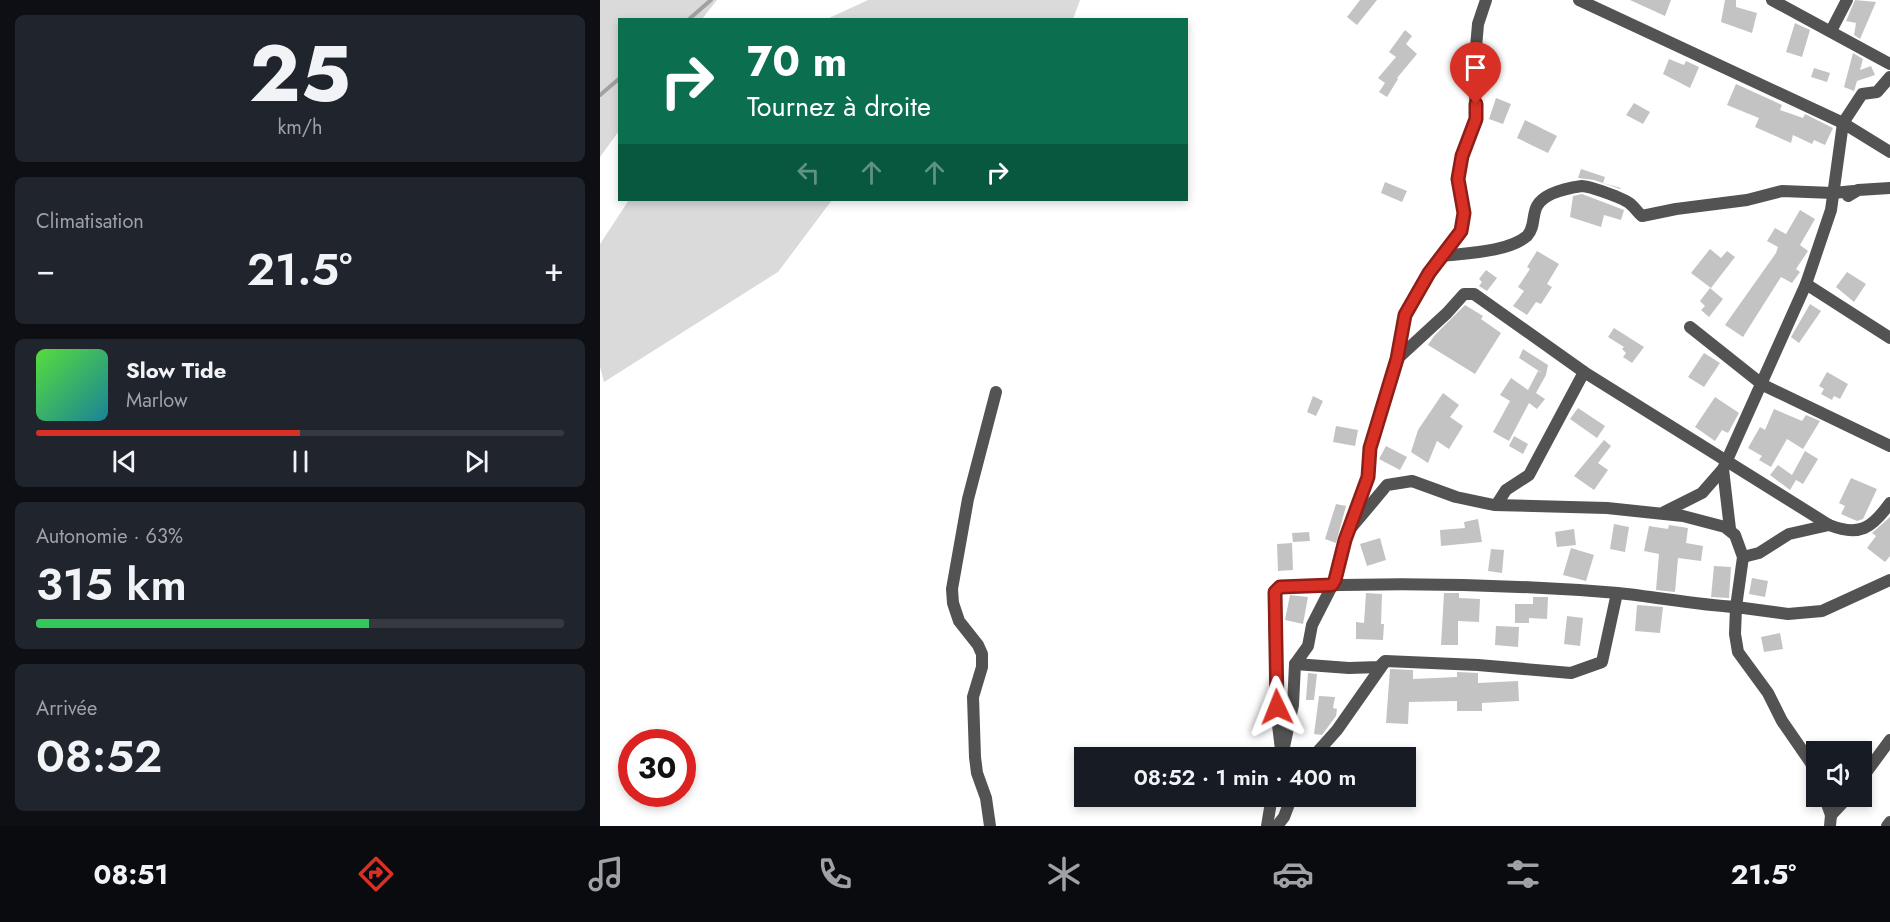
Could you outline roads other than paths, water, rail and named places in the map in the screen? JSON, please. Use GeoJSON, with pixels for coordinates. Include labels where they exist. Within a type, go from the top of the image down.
{"type":"FeatureCollection","features":[{"type":"Feature","properties":{"kind":"street"},"geometry":{"type":"LineString","coordinates":[[1284,747],[1293,705],[1295,664],[1308,646],[1312,625],[1338,570],[1345,540],[1368,477],[1370,448],[1397,359],[1405,315],[1420,287],[1461,231],[1464,213],[1458,179],[1462,156],[1476,119],[1474,71],[1478,24],[1486,0]]}},
{"type":"Feature","properties":{"kind":"street"},"geometry":{"type":"LineString","coordinates":[[1579,0],[1843,123],[1890,152]]}},
{"type":"Feature","properties":{"kind":"street"},"geometry":{"type":"LineString","coordinates":[[1772,0],[1890,64]]}},
{"type":"Feature","properties":{"kind":"street"},"geometry":{"type":"LineString","coordinates":[[1831,31],[1847,0]]}},
{"type":"Feature","properties":{"kind":"street"},"geometry":{"type":"LineString","coordinates":[[1660,514],[1702,493],[1725,466],[1806,284],[1831,210],[1843,123],[1862,94],[1877,92],[1890,77]]}},
{"type":"Feature","properties":{"kind":"street"},"geometry":{"type":"LineString","coordinates":[[1442,256],[1512,244],[1528,235],[1534,222],[1536,207],[1544,199],[1555,192],[1584,186],[1630,203],[1642,216],[1747,200],[1782,191],[1833,193],[1890,188]]}},
{"type":"Feature","properties":{"kind":"street"},"geometry":{"type":"LineString","coordinates":[[1831,210],[1854,191]]}},
{"type":"Feature","properties":{"kind":"street"},"geometry":{"type":"LineString","coordinates":[[1806,284],[1890,338]]}},
{"type":"Feature","properties":{"kind":"street"},"geometry":{"type":"LineString","coordinates":[[1397,359],[1464,294],[1474,294],[1584,372],[1725,466],[1829,525],[1843,531],[1865,529],[1875,522],[1890,503]]}},
{"type":"Feature","properties":{"kind":"street"},"geometry":{"type":"LineString","coordinates":[[1690,327],[1763,385],[1890,446]]}},
{"type":"Feature","properties":{"kind":"street"},"geometry":{"type":"LineString","coordinates":[[1497,504],[1506,490],[1529,475],[1584,372]]}},
{"type":"Feature","properties":{"kind":"street"},"geometry":{"type":"LineString","coordinates":[[990,826],[986,798],[976,773],[975,757],[973,697],[981,673],[982,654],[978,645],[959,621],[953,603],[952,589],[968,499],[996,392]]}},
{"type":"Feature","properties":{"kind":"street"},"geometry":{"type":"LineString","coordinates":[[1725,466],[1730,530],[1743,557],[1736,608],[1735,634],[1738,652],[1768,693],[1782,721],[1806,757]]}},
{"type":"Feature","properties":{"kind":"street"},"geometry":{"type":"LineString","coordinates":[[1351,528],[1387,485],[1412,481],[1456,497],[1497,504],[1596,507],[1683,516],[1730,530]]}},
{"type":"Feature","properties":{"kind":"street"},"geometry":{"type":"LineString","coordinates":[[1743,557],[1759,554],[1789,534],[1829,525]]}},
{"type":"Feature","properties":{"kind":"street"},"geometry":{"type":"LineString","coordinates":[[1281,747],[1276,689],[1275,592],[1280,587],[1452,586],[1617,593],[1788,614],[1822,611],[1890,580]]}},
{"type":"Feature","properties":{"kind":"street"},"geometry":{"type":"LineString","coordinates":[[1384,661],[1478,665],[1571,673],[1602,662],[1617,593]]}},
{"type":"Feature","properties":{"kind":"street"},"geometry":{"type":"LineString","coordinates":[[1295,664],[1349,668],[1379,667],[1384,661]]}},
{"type":"Feature","properties":{"kind":"street"},"geometry":{"type":"LineString","coordinates":[[1322,747],[1337,730],[1384,661]]}},
{"type":"Feature","properties":{"kind":"street"},"geometry":{"type":"LineString","coordinates":[[1872,764],[1890,740]]}},
{"type":"Feature","properties":{"kind":"street"},"geometry":{"type":"LineString","coordinates":[[1259,826],[1267,807]]}},
{"type":"Feature","properties":{"kind":"street"},"geometry":{"type":"LineString","coordinates":[[1267,826],[1270,807]]}},
{"type":"Feature","properties":{"kind":"street"},"geometry":{"type":"LineString","coordinates":[[1277,826],[1288,807]]}},
{"type":"Feature","properties":{"kind":"street"},"geometry":{"type":"LineString","coordinates":[[1830,820],[1840,807]]}},
{"type":"Feature","properties":{"kind":"street"},"geometry":{"type":"LineString","coordinates":[[1887,826],[1890,822]]}},
{"type":"Feature","properties":{"kind":"waterway"},"geometry":{"type":"LineString","coordinates":[[690,18],[711,0]]}},
{"type":"Feature","properties":{"kind":"waterway"},"geometry":{"type":"LineString","coordinates":[[600,95],[618,80]]}}]}
